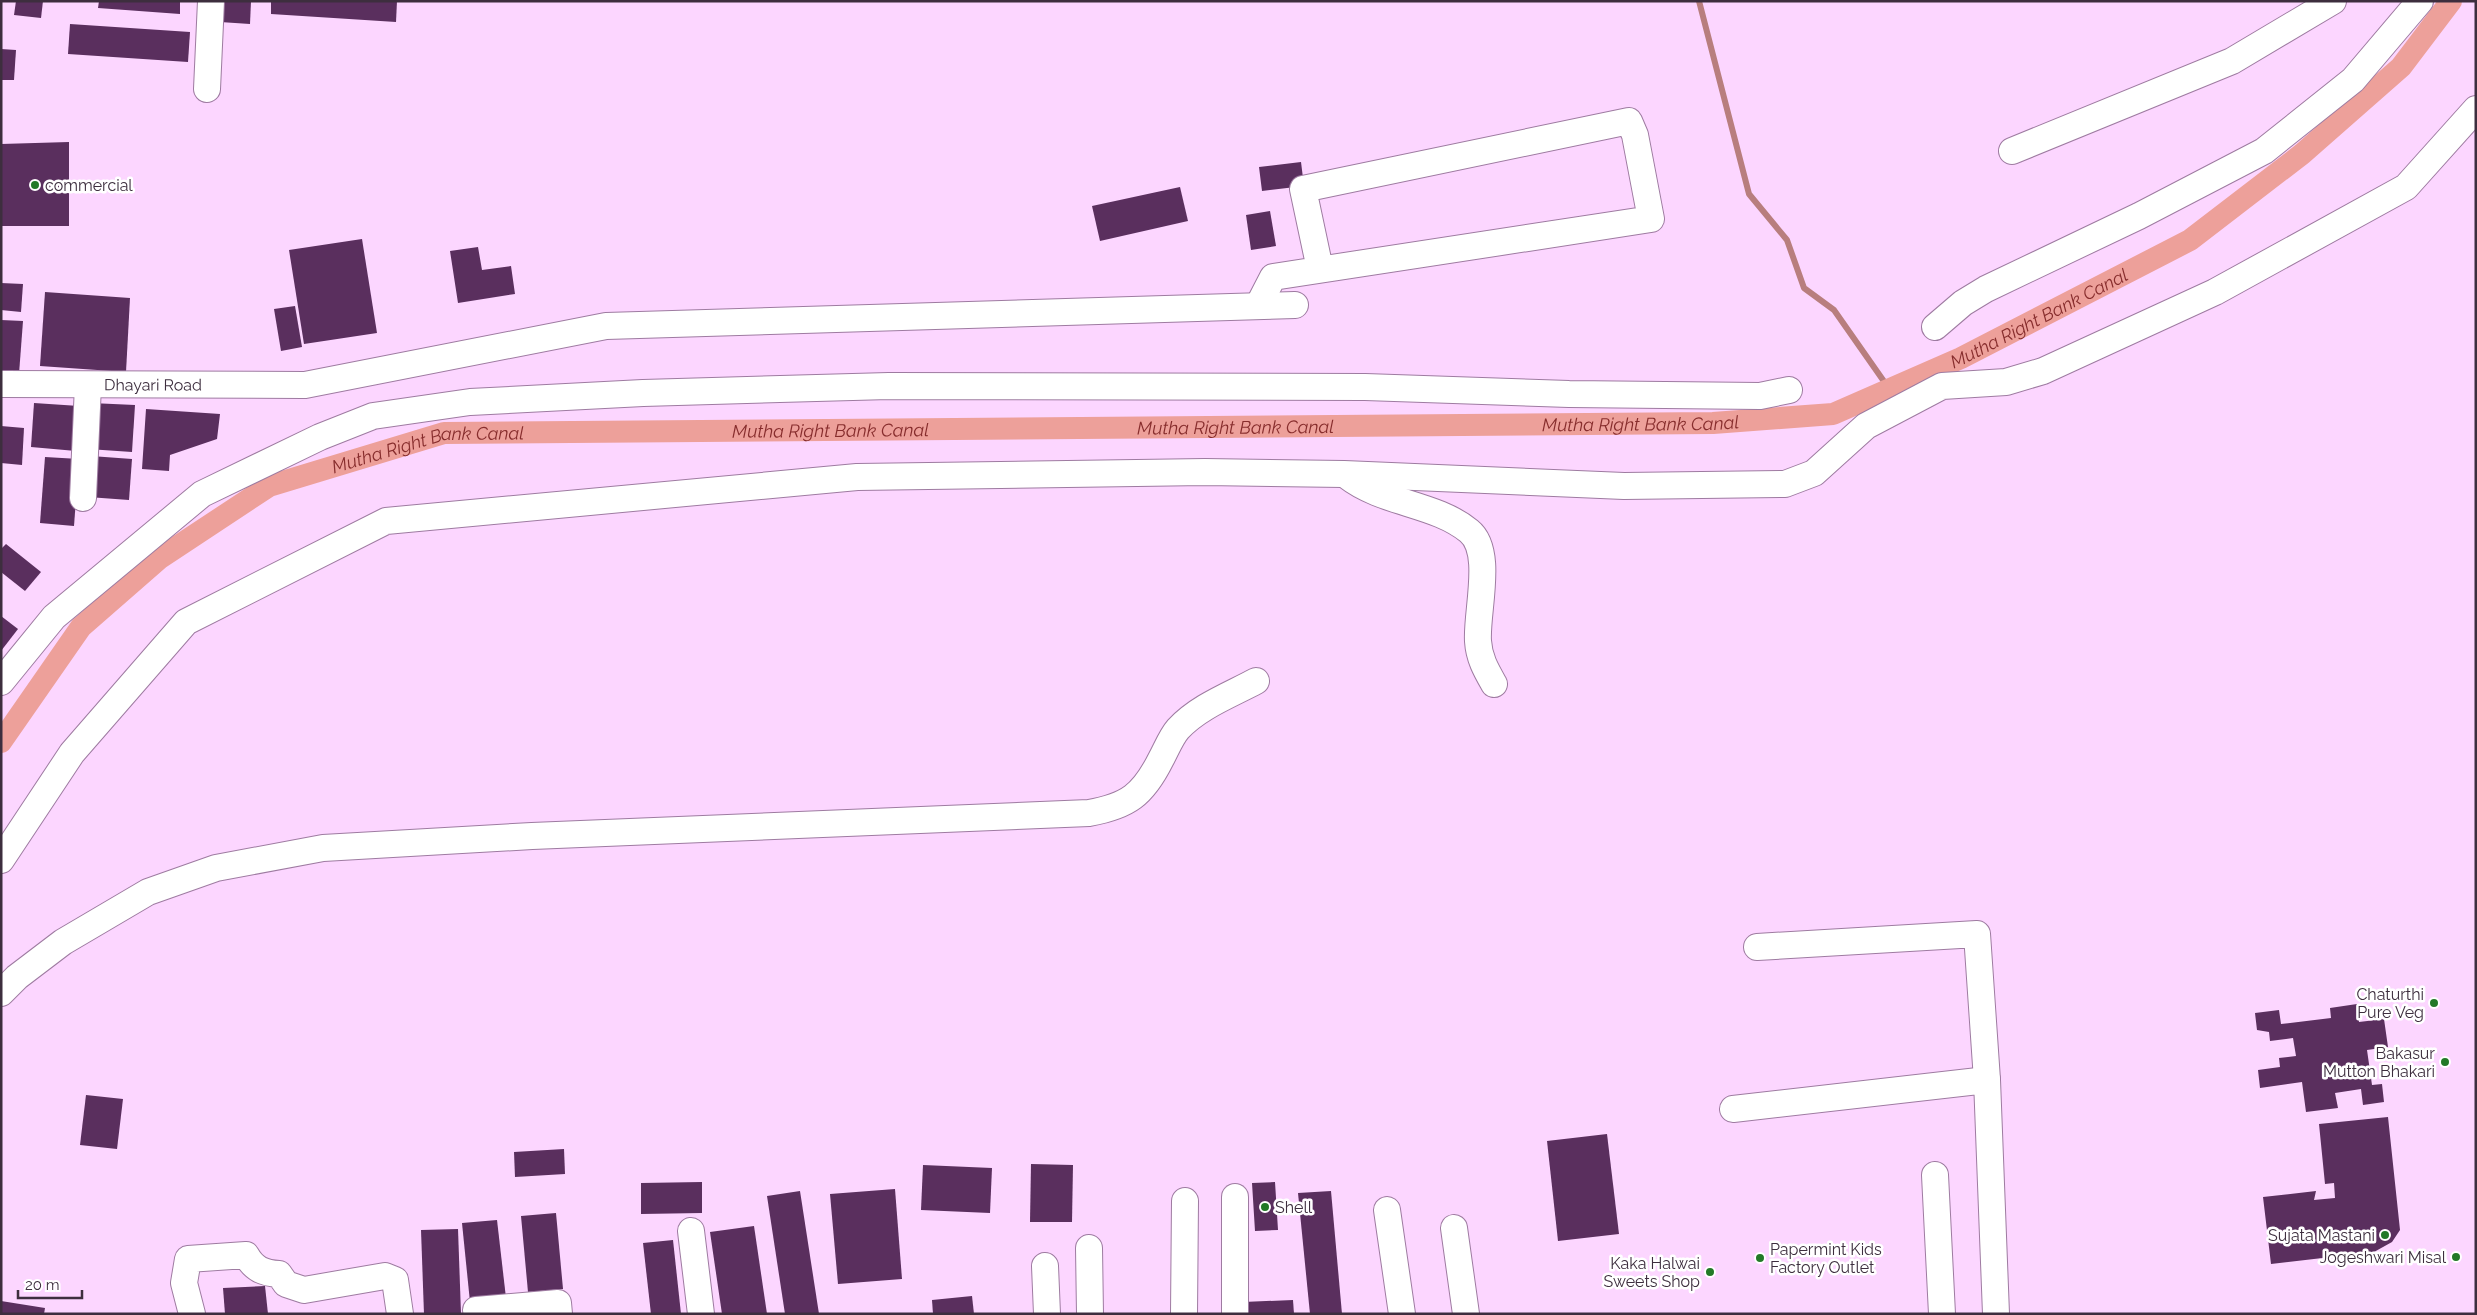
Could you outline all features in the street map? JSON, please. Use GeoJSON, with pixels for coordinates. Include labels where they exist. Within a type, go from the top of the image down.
{"type":"FeatureCollection","features":[{"type":"Feature","properties":{"kind":"street"},"geometry":{"type":"LineString","coordinates":[[207,89],[211,1]]}},
{"type":"Feature","properties":{"kind":"street"},"geometry":{"type":"LineString","coordinates":[[2012,151],[2232,61],[2333,1]]}},
{"type":"Feature","properties":{"kind":"street"},"geometry":{"type":"LineString","coordinates":[[1935,328],[1963,303],[1986,289],[2139,216],[2264,151],[2353,80],[2420,1]]}},
{"type":"Feature","properties":{"kind":"street"},"geometry":{"type":"LineString","coordinates":[[1,860],[72,753],[186,622],[386,521],[858,477],[1205,472],[1344,474],[1624,486],[1785,484],[1814,473],[1866,426],[1942,386],[2006,382],[2043,370],[2215,292],[2406,187],[2476,109]]}},
{"type":"Feature","properties":{"kind":"street"},"geometry":{"type":"LineString","coordinates":[[1258,306],[1273,277],[1651,219],[1635,135],[1629,121],[1303,189],[1327,268]]}},
{"type":"Feature","properties":{"kind":"street"},"geometry":{"type":"LineString","coordinates":[[1323,206],[1327,268]]}},
{"type":"Feature","properties":{"kind":"street","name":"Dhayari Road"},"geometry":{"type":"LineString","coordinates":[[1,384],[305,385],[606,326],[1295,305]]}},
{"type":"Feature","properties":{"kind":"street"},"geometry":{"type":"LineString","coordinates":[[83,498],[88,385]]}},
{"type":"Feature","properties":{"kind":"street"},"geometry":{"type":"LineString","coordinates":[[1,682],[54,617],[202,494],[320,437],[373,416],[470,402],[653,393],[889,386],[1365,387],[1569,394],[1760,396],[1789,390]]}},
{"type":"Feature","properties":{"kind":"street"},"geometry":{"type":"LineString","coordinates":[[1344,474],[1366,490],[1447,518],[1469,531],[1478,542],[1482,569],[1478,641],[1483,665],[1494,684]]}},
{"type":"Feature","properties":{"kind":"street"},"geometry":{"type":"LineString","coordinates":[[1,993],[16,977],[63,942],[148,892],[216,868],[324,848],[532,836],[1089,813],[1108,810],[1128,802],[1144,789],[1177,730],[1191,717],[1256,681]]}},
{"type":"Feature","properties":{"kind":"street"},"geometry":{"type":"LineString","coordinates":[[1756,947],[1977,934],[1987,1080],[1996,1314]]}},
{"type":"Feature","properties":{"kind":"street"},"geometry":{"type":"LineString","coordinates":[[1733,1109],[1987,1080]]}},
{"type":"Feature","properties":{"kind":"street"},"geometry":{"type":"LineString","coordinates":[[1936,1176],[1942,1314]]}},
{"type":"Feature","properties":{"kind":"street"},"geometry":{"type":"LineString","coordinates":[[1235,1197],[1235,1314]]}},
{"type":"Feature","properties":{"kind":"street"},"geometry":{"type":"LineString","coordinates":[[1184,1314],[1185,1201]]}},
{"type":"Feature","properties":{"kind":"street"},"geometry":{"type":"LineString","coordinates":[[1388,1210],[1402,1314]]}},
{"type":"Feature","properties":{"kind":"street"},"geometry":{"type":"LineString","coordinates":[[1454,1228],[1466,1314]]}},
{"type":"Feature","properties":{"kind":"street"},"geometry":{"type":"LineString","coordinates":[[691,1231],[701,1314]]}},
{"type":"Feature","properties":{"kind":"street"},"geometry":{"type":"LineString","coordinates":[[1089,1248],[1090,1314]]}},
{"type":"Feature","properties":{"kind":"street"},"geometry":{"type":"LineString","coordinates":[[192,1314],[184,1283],[188,1259],[246,1255],[252,1266],[264,1273],[279,1274],[286,1284],[304,1290],[385,1276],[395,1280],[400,1314]]}},
{"type":"Feature","properties":{"kind":"street"},"geometry":{"type":"LineString","coordinates":[[1045,1266],[1047,1314]]}},
{"type":"Feature","properties":{"kind":"street"},"geometry":{"type":"LineString","coordinates":[[476,1310],[558,1302],[559,1314]]}},
{"type":"Feature","properties":{"kind":"building"},"geometry":{"type":"Polygon","coordinates":[[[16,1],[43,1],[41,18],[14,15],[16,1]]]}},
{"type":"Feature","properties":{"kind":"building"},"geometry":{"type":"Polygon","coordinates":[[[99,1],[180,1],[180,14],[98,8],[99,1]]]}},
{"type":"Feature","properties":{"kind":"building"},"geometry":{"type":"Polygon","coordinates":[[[221,1],[251,1],[250,24],[220,22],[221,1]]]}},
{"type":"Feature","properties":{"kind":"building"},"geometry":{"type":"Polygon","coordinates":[[[271,1],[397,1],[396,22],[271,14],[271,1]]]}},
{"type":"Feature","properties":{"kind":"building"},"geometry":{"type":"Polygon","coordinates":[[[70,24],[190,32],[188,62],[68,54],[70,24]]]}},
{"type":"Feature","properties":{"kind":"building"},"geometry":{"type":"Polygon","coordinates":[[[1,49],[16,50],[14,80],[1,80],[1,49]]]}},
{"type":"Feature","properties":{"kind":"building","name":"commercial"},"geometry":{"type":"Polygon","coordinates":[[[69,142],[69,226],[1,226],[1,144],[69,142]]]}},
{"type":"Feature","properties":{"kind":"building"},"geometry":{"type":"Polygon","coordinates":[[[1301,162],[1304,186],[1262,191],[1259,167],[1301,162]]]}},
{"type":"Feature","properties":{"kind":"building"},"geometry":{"type":"Polygon","coordinates":[[[1180,187],[1188,221],[1100,241],[1092,206],[1180,187]]]}},
{"type":"Feature","properties":{"kind":"building"},"geometry":{"type":"Polygon","coordinates":[[[1270,211],[1276,246],[1251,250],[1246,215],[1270,211]]]}},
{"type":"Feature","properties":{"kind":"building"},"geometry":{"type":"Polygon","coordinates":[[[362,239],[377,333],[304,344],[289,250],[362,239]]]}},
{"type":"Feature","properties":{"kind":"building"},"geometry":{"type":"Polygon","coordinates":[[[478,247],[482,270],[511,266],[515,294],[458,303],[450,251],[478,247]]]}},
{"type":"Feature","properties":{"kind":"building"},"geometry":{"type":"Polygon","coordinates":[[[1,283],[23,284],[21,312],[1,310],[1,283]]]}},
{"type":"Feature","properties":{"kind":"building"},"geometry":{"type":"Polygon","coordinates":[[[45,292],[130,298],[126,372],[40,366],[45,292]]]}},
{"type":"Feature","properties":{"kind":"building"},"geometry":{"type":"Polygon","coordinates":[[[295,306],[302,347],[281,351],[274,309],[295,306]]]}},
{"type":"Feature","properties":{"kind":"building"},"geometry":{"type":"Polygon","coordinates":[[[1,320],[23,321],[19,374],[1,373],[1,320]]]}},
{"type":"Feature","properties":{"kind":"building"},"geometry":{"type":"Polygon","coordinates":[[[34,403],[79,406],[76,451],[31,447],[34,403]]]}},
{"type":"Feature","properties":{"kind":"building"},"geometry":{"type":"Polygon","coordinates":[[[91,403],[135,405],[132,452],[88,449],[91,403]]]}},
{"type":"Feature","properties":{"kind":"building"},"geometry":{"type":"Polygon","coordinates":[[[146,409],[220,414],[217,439],[170,455],[169,471],[142,469],[146,409]]]}},
{"type":"Feature","properties":{"kind":"building"},"geometry":{"type":"Polygon","coordinates":[[[1,426],[24,428],[22,465],[1,463],[1,426]]]}},
{"type":"Feature","properties":{"kind":"building"},"geometry":{"type":"Polygon","coordinates":[[[91,456],[132,459],[129,500],[88,497],[91,456]]]}},
{"type":"Feature","properties":{"kind":"building"},"geometry":{"type":"Polygon","coordinates":[[[45,457],[79,459],[74,526],[40,523],[45,457]]]}},
{"type":"Feature","properties":{"kind":"building"},"geometry":{"type":"Polygon","coordinates":[[[6,544],[41,572],[25,591],[1,572],[1,549],[6,544]]]}},
{"type":"Feature","properties":{"kind":"building"},"geometry":{"type":"Polygon","coordinates":[[[1,616],[18,629],[1,651],[1,616]]]}},
{"type":"Feature","properties":{"kind":"building"},"geometry":{"type":"Polygon","coordinates":[[[2357,1004],[2359,1022],[2384,1019],[2388,1047],[2367,1050],[2372,1085],[2382,1084],[2384,1102],[2363,1105],[2361,1089],[2335,1093],[2338,1108],[2306,1112],[2302,1082],[2260,1088],[2258,1070],[2280,1067],[2279,1058],[2296,1056],[2293,1038],[2270,1041],[2269,1032],[2257,1030],[2255,1013],[2279,1010],[2281,1024],[2331,1018],[2330,1008],[2357,1004]]]}},
{"type":"Feature","properties":{"kind":"building"},"geometry":{"type":"Polygon","coordinates":[[[86,1095],[123,1099],[117,1149],[80,1145],[86,1095]]]}},
{"type":"Feature","properties":{"kind":"building"},"geometry":{"type":"Polygon","coordinates":[[[2388,1117],[2400,1230],[2392,1242],[2374,1252],[2271,1264],[2263,1197],[2316,1191],[2314,1200],[2335,1198],[2334,1183],[2325,1184],[2319,1124],[2388,1117]]]}},
{"type":"Feature","properties":{"kind":"building"},"geometry":{"type":"Polygon","coordinates":[[[1607,1134],[1619,1234],[1558,1241],[1547,1141],[1607,1134]]]}},
{"type":"Feature","properties":{"kind":"building"},"geometry":{"type":"Polygon","coordinates":[[[564,1149],[565,1174],[515,1177],[514,1152],[564,1149]]]}},
{"type":"Feature","properties":{"kind":"building"},"geometry":{"type":"Polygon","coordinates":[[[1031,1164],[1073,1165],[1072,1222],[1030,1222],[1031,1164]]]}},
{"type":"Feature","properties":{"kind":"building"},"geometry":{"type":"Polygon","coordinates":[[[923,1165],[992,1168],[990,1213],[921,1210],[923,1165]]]}},
{"type":"Feature","properties":{"kind":"building"},"geometry":{"type":"Polygon","coordinates":[[[702,1182],[702,1213],[641,1214],[641,1183],[702,1182]]]}},
{"type":"Feature","properties":{"kind":"building","name":"Shell"},"geometry":{"type":"Polygon","coordinates":[[[1275,1182],[1278,1230],[1255,1231],[1252,1183],[1275,1182]]]}},
{"type":"Feature","properties":{"kind":"building"},"geometry":{"type":"Polygon","coordinates":[[[895,1189],[902,1279],[838,1284],[830,1194],[895,1189]]]}},
{"type":"Feature","properties":{"kind":"building"},"geometry":{"type":"Polygon","coordinates":[[[800,1191],[819,1314],[785,1314],[767,1196],[800,1191]]]}},
{"type":"Feature","properties":{"kind":"building"},"geometry":{"type":"Polygon","coordinates":[[[1331,1191],[1342,1314],[1310,1314],[1298,1193],[1331,1191]]]}},
{"type":"Feature","properties":{"kind":"building"},"geometry":{"type":"Polygon","coordinates":[[[556,1213],[563,1289],[528,1292],[521,1216],[556,1213]]]}},
{"type":"Feature","properties":{"kind":"building"},"geometry":{"type":"Polygon","coordinates":[[[497,1220],[506,1298],[470,1302],[462,1223],[497,1220]]]}},
{"type":"Feature","properties":{"kind":"building"},"geometry":{"type":"Polygon","coordinates":[[[754,1226],[767,1314],[722,1314],[710,1232],[754,1226]]]}},
{"type":"Feature","properties":{"kind":"building"},"geometry":{"type":"Polygon","coordinates":[[[458,1229],[461,1314],[424,1314],[421,1230],[458,1229]]]}},
{"type":"Feature","properties":{"kind":"building"},"geometry":{"type":"Polygon","coordinates":[[[673,1240],[681,1314],[651,1314],[643,1243],[673,1240]]]}},
{"type":"Feature","properties":{"kind":"building"},"geometry":{"type":"Polygon","coordinates":[[[265,1286],[268,1314],[225,1314],[223,1288],[265,1286]]]}},
{"type":"Feature","properties":{"kind":"building"},"geometry":{"type":"Polygon","coordinates":[[[972,1296],[974,1314],[933,1314],[932,1300],[972,1296]]]}},
{"type":"Feature","properties":{"kind":"building"},"geometry":{"type":"Polygon","coordinates":[[[1293,1300],[1294,1314],[1244,1314],[1243,1302],[1293,1300]]]}},
{"type":"Feature","properties":{"kind":"building"},"geometry":{"type":"Polygon","coordinates":[[[1,1301],[45,1308],[44,1314],[1,1314],[1,1301]]]}},
{"type":"Feature","properties":{"kind":"waterway"},"geometry":{"type":"LineString","coordinates":[[1699,1],[1749,194],[1787,240],[1804,288],[1834,310],[1890,390]]}},
{"type":"Feature","properties":{"kind":"waterway","name":"Mutha Right Bank Canal"},"geometry":{"type":"LineString","coordinates":[[1,742],[81,627],[160,558],[269,486],[444,433],[1713,423],[1833,414],[1961,358],[2190,240],[2302,154],[2401,67],[2451,1]]}},
{"type":"Feature","properties":{"kind":"place","name":"commercial"},"geometry":{"type":"Point","coordinates":[35,185]}},
{"type":"Feature","properties":{"kind":"place","name":"Chaturthi Pure Veg"},"geometry":{"type":"Point","coordinates":[2434,1003]}},
{"type":"Feature","properties":{"kind":"place","name":"Bakasur Mutton Bhakari"},"geometry":{"type":"Point","coordinates":[2445,1062]}},
{"type":"Feature","properties":{"kind":"place","name":"Shell"},"geometry":{"type":"Point","coordinates":[1265,1207]}},
{"type":"Feature","properties":{"kind":"place","name":"Sujata Mastani"},"geometry":{"type":"Point","coordinates":[2385,1235]}},
{"type":"Feature","properties":{"kind":"place","name":"Jogeshwari Misal"},"geometry":{"type":"Point","coordinates":[2456,1257]}},
{"type":"Feature","properties":{"kind":"place","name":"Papermint Kids Factory Outlet"},"geometry":{"type":"Point","coordinates":[1760,1258]}},
{"type":"Feature","properties":{"kind":"place","name":"Kaka Halwai Sweets Shop"},"geometry":{"type":"Point","coordinates":[1710,1272]}}]}
